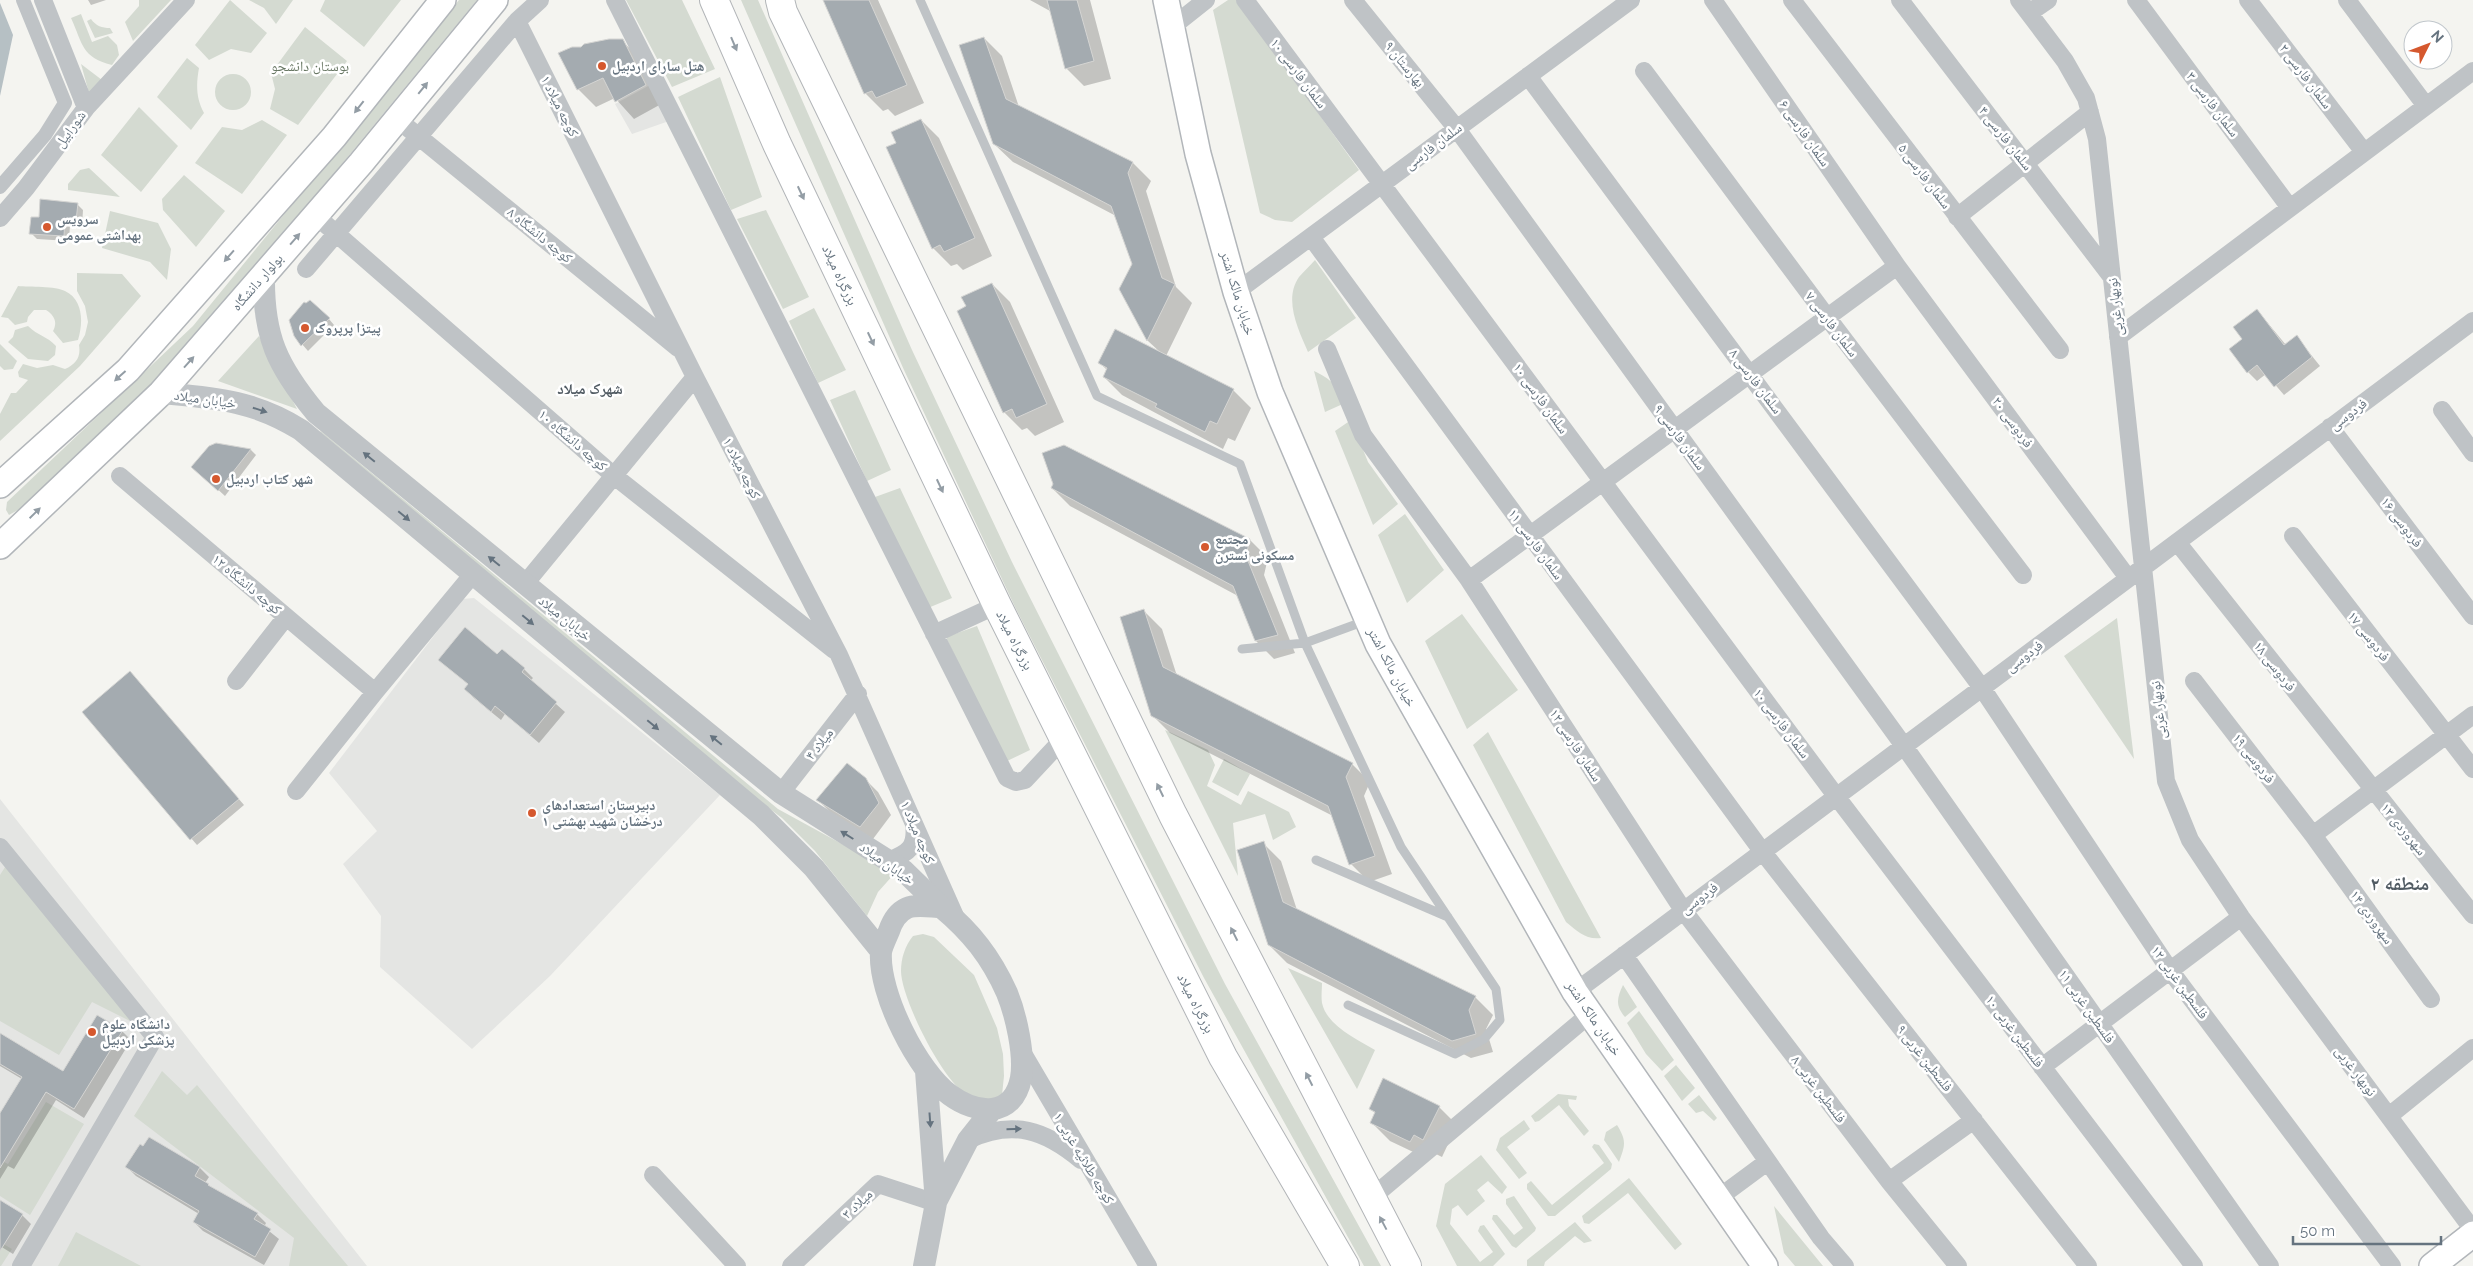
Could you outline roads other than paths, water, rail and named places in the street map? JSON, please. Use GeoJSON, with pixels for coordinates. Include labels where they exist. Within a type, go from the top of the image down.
{"type":"FeatureCollection","features":[{"type":"Feature","properties":{"kind":"highway","name":"بزرگراه میلاد"},"geometry":{"type":"LineString","coordinates":[[714,0],[777,144],[997,605],[1223,1057],[1345,1266]]}},
{"type":"Feature","properties":{"kind":"highway"},"geometry":{"type":"LineString","coordinates":[[780,0],[783,12],[1169,806],[1370,1199],[1407,1266]]}},
{"type":"Feature","properties":{"kind":"main road"},"geometry":{"type":"LineString","coordinates":[[0,485],[128,370],[334,137],[443,0]]}},
{"type":"Feature","properties":{"kind":"main road","name":"بولوار دانشگاه"},"geometry":{"type":"LineString","coordinates":[[0,546],[161,393],[398,119],[495,0]]}},
{"type":"Feature","properties":{"kind":"main road","name":"خیابان مالک اشتر"},"geometry":{"type":"LineString","coordinates":[[1166,0],[1198,154],[1236,292],[1277,410],[1378,644],[1575,992],[1765,1266]]}},
{"type":"Feature","properties":{"kind":"main road"},"geometry":{"type":"LineString","coordinates":[[2432,1266],[2473,1234]]}},
{"type":"Feature","properties":{"kind":"street"},"geometry":{"type":"LineString","coordinates":[[0,187],[45,135],[65,103],[23,0]]}},
{"type":"Feature","properties":{"kind":"street","name":"شورابیل"},"geometry":{"type":"LineString","coordinates":[[0,218],[26,188],[86,108],[43,0]]}},
{"type":"Feature","properties":{"kind":"street"},"geometry":{"type":"LineString","coordinates":[[86,108],[186,0]]}},
{"type":"Feature","properties":{"kind":"street"},"geometry":{"type":"LineString","coordinates":[[306,269],[517,21],[540,0]]}},
{"type":"Feature","properties":{"kind":"street"},"geometry":{"type":"LineString","coordinates":[[615,0],[1007,778],[1016,782],[1025,780],[1064,738]]}},
{"type":"Feature","properties":{"kind":"street"},"geometry":{"type":"LineString","coordinates":[[1172,27],[1206,0]]}},
{"type":"Feature","properties":{"kind":"street","name":"سلمان فارسی ۱۰"},"geometry":{"type":"LineString","coordinates":[[1245,0],[1836,796]]}},
{"type":"Feature","properties":{"kind":"street","name":"بهارستان ۹"},"geometry":{"type":"LineString","coordinates":[[1353,0],[1457,129]]}},
{"type":"Feature","properties":{"kind":"street","name":"سلمان فارسی"},"geometry":{"type":"LineString","coordinates":[[1236,292],[1630,0]]}},
{"type":"Feature","properties":{"kind":"street","name":"سلمان فارسی ۶"},"geometry":{"type":"LineString","coordinates":[[1713,0],[1897,266]]}},
{"type":"Feature","properties":{"kind":"street","name":"سلمان فارسی ۵"},"geometry":{"type":"LineString","coordinates":[[1792,0],[2060,350]]}},
{"type":"Feature","properties":{"kind":"street","name":"سلمان فارسی ۴"},"geometry":{"type":"LineString","coordinates":[[1900,0],[2112,276]]}},
{"type":"Feature","properties":{"kind":"street"},"geometry":{"type":"LineString","coordinates":[[2024,7],[2048,0]]}},
{"type":"Feature","properties":{"kind":"street","name":"سلمان فارسی ۳"},"geometry":{"type":"LineString","coordinates":[[2136,0],[2290,208]]}},
{"type":"Feature","properties":{"kind":"street","name":"سلمان فارسی ۲"},"geometry":{"type":"LineString","coordinates":[[2248,0],[2364,152]]}},
{"type":"Feature","properties":{"kind":"street"},"geometry":{"type":"LineString","coordinates":[[2347,0],[2426,106]]}},
{"type":"Feature","properties":{"kind":"street","name":"نوبهار غربی"},"geometry":{"type":"LineString","coordinates":[[2024,7],[2065,61],[2088,105],[2097,138],[2166,781],[2190,840],[2241,917],[2473,1230]]}},
{"type":"Feature","properties":{"kind":"street","name":"کوچه میلاد ۱"},"geometry":{"type":"LineString","coordinates":[[517,21],[695,377],[840,655],[914,821],[948,913]]}},
{"type":"Feature","properties":{"kind":"street","name":"سلمان فارسی ۷"},"geometry":{"type":"LineString","coordinates":[[1644,71],[1826,317],[2022,575]]}},
{"type":"Feature","properties":{"kind":"street"},"geometry":{"type":"LineString","coordinates":[[2118,337],[2473,71]]}},
{"type":"Feature","properties":{"kind":"street","name":"سلمان فارسی ۸"},"geometry":{"type":"LineString","coordinates":[[1528,76],[1982,688]]}},
{"type":"Feature","properties":{"kind":"street"},"geometry":{"type":"LineString","coordinates":[[1957,217],[2026,164],[2088,105]]}},
{"type":"Feature","properties":{"kind":"street","name":"کوچه دانشگاه ۸"},"geometry":{"type":"LineString","coordinates":[[398,119],[682,351]]}},
{"type":"Feature","properties":{"kind":"street","name":"سلمان فارسی ۹"},"geometry":{"type":"LineString","coordinates":[[1457,129],[1904,746]]}},
{"type":"Feature","properties":{"kind":"street","name":"کوچه دانشگاه ۱۰"},"geometry":{"type":"LineString","coordinates":[[315,215],[613,475],[840,655]]}},
{"type":"Feature","properties":{"kind":"street","name":"سلمان فارسی ۱۱"},"geometry":{"type":"LineString","coordinates":[[1311,237],[1762,851]]}},
{"type":"Feature","properties":{"kind":"street"},"geometry":{"type":"LineString","coordinates":[[1468,580],[1897,266]]}},
{"type":"Feature","properties":{"kind":"street","name":"فردوسی ۲۰"},"geometry":{"type":"LineString","coordinates":[[1897,266],[2128,578]]}},
{"type":"Feature","properties":{"kind":"street","name":"خیابان میلاد"},"geometry":{"type":"LineString","coordinates":[[264,274],[264,304],[268,331],[281,362],[316,414],[781,793],[903,870],[972,934],[991,961],[1007,994],[1017,1028],[1021,1078],[1016,1092],[1002,1107],[991,1111],[968,1140],[936,1203]]}},
{"type":"Feature","properties":{"kind":"street","name":"فردوسی"},"geometry":{"type":"LineString","coordinates":[[1575,992],[2473,321]]}},
{"type":"Feature","properties":{"kind":"street","name":"سلمان فارسی ۱۲"},"geometry":{"type":"LineString","coordinates":[[1327,349],[1363,435],[1468,580],[1683,910]]}},
{"type":"Feature","properties":{"kind":"street"},"geometry":{"type":"LineString","coordinates":[[524,585],[695,377]]}},
{"type":"Feature","properties":{"kind":"street","name":"خیابان میلاد"},"geometry":{"type":"LineString","coordinates":[[161,393],[230,400],[277,415],[301,430],[760,815],[814,868],[881,951]]}},
{"type":"Feature","properties":{"kind":"street"},"geometry":{"type":"LineString","coordinates":[[2442,410],[2473,453]]}},
{"type":"Feature","properties":{"kind":"street"},"geometry":{"type":"LineString","coordinates":[[301,430],[298,425],[304,414],[310,412],[316,414]]}},
{"type":"Feature","properties":{"kind":"street","name":"فردوسی ۱۶"},"geometry":{"type":"LineString","coordinates":[[2330,427],[2473,616]]}},
{"type":"Feature","properties":{"kind":"street","name":"کوچه دانشگاه ۱۲"},"geometry":{"type":"LineString","coordinates":[[120,476],[375,692]]}},
{"type":"Feature","properties":{"kind":"street","name":"فردوسی ۱۷"},"geometry":{"type":"LineString","coordinates":[[2292,536],[2473,769]]}},
{"type":"Feature","properties":{"kind":"street","name":"فردوسی ۱۸"},"geometry":{"type":"LineString","coordinates":[[2177,542],[2373,790]]}},
{"type":"Feature","properties":{"kind":"street"},"geometry":{"type":"LineString","coordinates":[[296,791],[473,574]]}},
{"type":"Feature","properties":{"kind":"street"},"geometry":{"type":"LineString","coordinates":[[934,634],[997,605]]}},
{"type":"Feature","properties":{"kind":"street"},"geometry":{"type":"LineString","coordinates":[[236,681],[286,617]]}},
{"type":"Feature","properties":{"kind":"street","name":"فردوسی ۱۹"},"geometry":{"type":"LineString","coordinates":[[2194,681],[2313,835]]}},
{"type":"Feature","properties":{"kind":"street","name":"فلسطین غربی ۱۲"},"geometry":{"type":"LineString","coordinates":[[1982,688],[2169,969],[2392,1266]]}},
{"type":"Feature","properties":{"kind":"street","name":"میلاد ۴"},"geometry":{"type":"LineString","coordinates":[[781,793],[858,694]]}},
{"type":"Feature","properties":{"kind":"street"},"geometry":{"type":"LineString","coordinates":[[2313,835],[2473,715]]}},
{"type":"Feature","properties":{"kind":"street","name":"فلسطین غربی ۱۱"},"geometry":{"type":"LineString","coordinates":[[1904,746],[2270,1266]]}},
{"type":"Feature","properties":{"kind":"street","name":"سهروردی ۱۳"},"geometry":{"type":"LineString","coordinates":[[2373,790],[2473,915]]}},
{"type":"Feature","properties":{"kind":"street","name":"فلسطین غربی ۱۰"},"geometry":{"type":"LineString","coordinates":[[1836,796],[2194,1266]]}},
{"type":"Feature","properties":{"kind":"street"},"geometry":{"type":"LineString","coordinates":[[888,861],[898,857],[911,847],[916,839],[914,821]]}},
{"type":"Feature","properties":{"kind":"street","name":"سهروردی ۱۴"},"geometry":{"type":"LineString","coordinates":[[2313,835],[2432,999]]}},
{"type":"Feature","properties":{"kind":"street"},"geometry":{"type":"LineString","coordinates":[[0,847],[155,1037],[21,1266]]}},
{"type":"Feature","properties":{"kind":"street","name":"فلسطین غربی ۹"},"geometry":{"type":"LineString","coordinates":[[1762,851],[2088,1266]]}},
{"type":"Feature","properties":{"kind":"street"},"geometry":{"type":"LineString","coordinates":[[948,913],[908,908],[894,919],[881,951],[886,986],[908,1044],[926,1071],[959,1102],[991,1111]]}},
{"type":"Feature","properties":{"kind":"street","name":"فلسطین غربی ۸"},"geometry":{"type":"LineString","coordinates":[[1683,910],[1889,1181],[1958,1266]]}},
{"type":"Feature","properties":{"kind":"street"},"geometry":{"type":"LineString","coordinates":[[2042,1067],[2098,1022],[2241,917]]}},
{"type":"Feature","properties":{"kind":"street"},"geometry":{"type":"LineString","coordinates":[[1624,955],[1767,1162],[1821,1238],[1844,1266]]}},
{"type":"Feature","properties":{"kind":"street"},"geometry":{"type":"LineString","coordinates":[[1370,1199],[1590,1014]]}},
{"type":"Feature","properties":{"kind":"street"},"geometry":{"type":"LineString","coordinates":[[2389,1116],[2473,1048]]}},
{"type":"Feature","properties":{"kind":"street","name":"کوچه طلائیه غربی ۱"},"geometry":{"type":"LineString","coordinates":[[1020,1050],[1148,1266]]}},
{"type":"Feature","properties":{"kind":"street"},"geometry":{"type":"LineString","coordinates":[[924,1266],[936,1203],[926,1071]]}},
{"type":"Feature","properties":{"kind":"street"},"geometry":{"type":"LineString","coordinates":[[1889,1181],[1974,1120]]}},
{"type":"Feature","properties":{"kind":"street"},"geometry":{"type":"LineString","coordinates":[[968,1140],[987,1131],[1022,1129],[1036,1132],[1067,1149],[1090,1167]]}},
{"type":"Feature","properties":{"kind":"street"},"geometry":{"type":"LineString","coordinates":[[1717,1199],[1767,1162]]}},
{"type":"Feature","properties":{"kind":"street"},"geometry":{"type":"LineString","coordinates":[[653,1175],[737,1266]]}},
{"type":"Feature","properties":{"kind":"street","name":"میلاد ۳"},"geometry":{"type":"LineString","coordinates":[[791,1266],[878,1184],[936,1203]]}},
{"type":"Feature","properties":{"kind":"lane"},"geometry":{"type":"LineString","coordinates":[[920,0],[1097,396],[1240,464],[1305,643],[1401,847],[1496,989],[1500,1020],[1484,1039],[1455,1054],[1348,1005]]}},
{"type":"Feature","properties":{"kind":"lane"},"geometry":{"type":"LineString","coordinates":[[1242,649],[1305,643],[1368,620]]}},
{"type":"Feature","properties":{"kind":"lane"},"geometry":{"type":"LineString","coordinates":[[1316,860],[1448,917]]}},
{"type":"Feature","properties":{"kind":"place","name":"هتل سارای اردبیل"},"geometry":{"type":"Point","coordinates":[602,66]}},
{"type":"Feature","properties":{"kind":"place","name":"سرویس بهداشتی عمومی"},"geometry":{"type":"Point","coordinates":[47,227]}},
{"type":"Feature","properties":{"kind":"place","name":"پیتزا پرپروک"},"geometry":{"type":"Point","coordinates":[305,328]}},
{"type":"Feature","properties":{"kind":"place","name":"شهر کتاب اردبیل"},"geometry":{"type":"Point","coordinates":[216,479]}},
{"type":"Feature","properties":{"kind":"place","name":"مجتمع مسکونی نسترن"},"geometry":{"type":"Point","coordinates":[1205,547]}},
{"type":"Feature","properties":{"kind":"place","name":"دبیرستان استعدادهای درخشان شهید بهشتی ۱"},"geometry":{"type":"Point","coordinates":[532,813]}},
{"type":"Feature","properties":{"kind":"place","name":"دانشگاه علوم پزشکی اردبیل"},"geometry":{"type":"Point","coordinates":[92,1032]}},
{"type":"Feature","properties":{"kind":"district","name":"شهرک میلاد"},"geometry":{"type":"Point","coordinates":[590,389]}},
{"type":"Feature","properties":{"kind":"district","name":"منطقه ۲"},"geometry":{"type":"Point","coordinates":[2400,883]}},
{"type":"Feature","properties":{"kind":"park label","name":"بوستان دانشجو"},"geometry":{"type":"Point","coordinates":[310,66]}}]}
